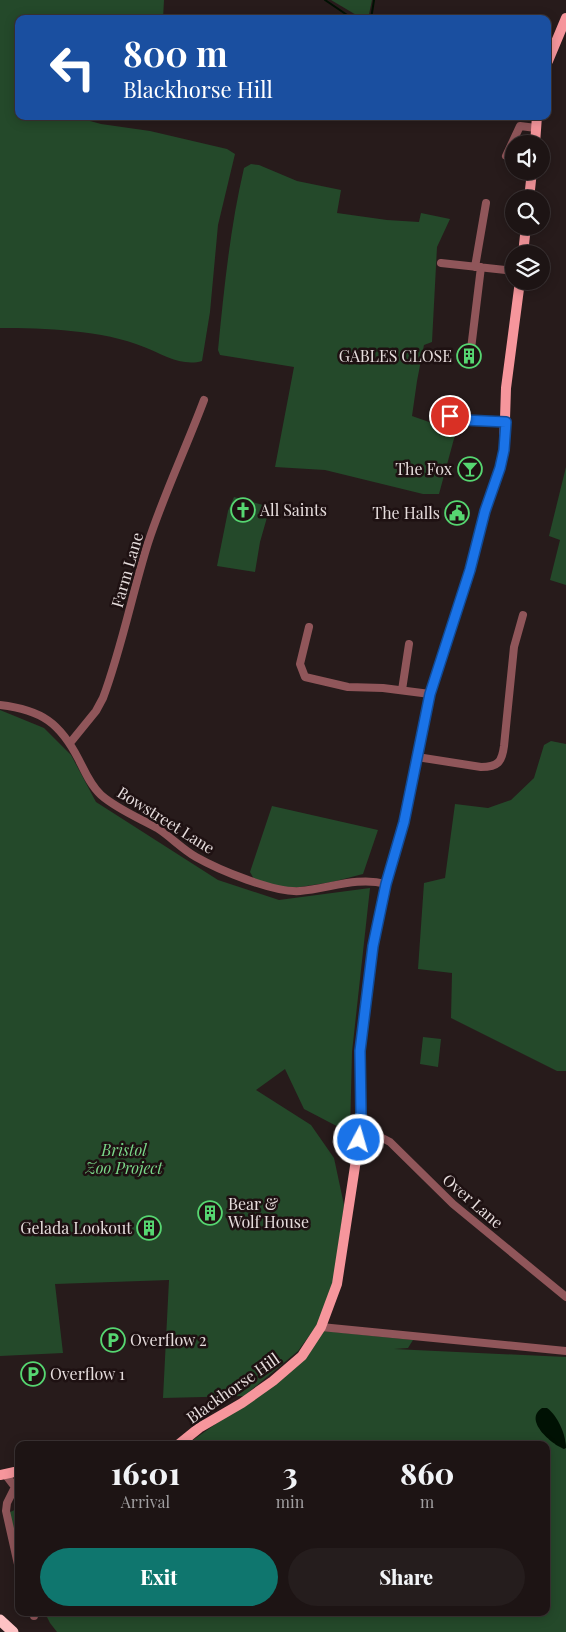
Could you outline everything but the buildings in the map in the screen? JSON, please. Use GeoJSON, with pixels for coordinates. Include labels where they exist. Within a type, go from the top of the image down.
{"type":"FeatureCollection","features":[{"type":"Feature","properties":{"kind":"highway"},"geometry":{"type":"LineString","coordinates":[[0,1620],[14,1632]]}},
{"type":"Feature","properties":{"kind":"main road"},"geometry":{"type":"LineString","coordinates":[[551,54],[566,18]]}},
{"type":"Feature","properties":{"kind":"main road"},"geometry":{"type":"LineString","coordinates":[[535,135],[537,120]]}},
{"type":"Feature","properties":{"kind":"main road","name":"Blackhorse Hill"},"geometry":{"type":"LineString","coordinates":[[183,1441],[199,1428],[242,1403],[288,1370],[308,1349],[321,1327],[337,1284],[361,1127],[360,1051],[373,946],[386,884],[404,822],[430,694],[470,570],[485,511],[500,468],[504,450],[507,378],[519,290]]}},
{"type":"Feature","properties":{"kind":"street"},"geometry":{"type":"LineString","coordinates":[[516,135],[520,126],[536,128]]}},
{"type":"Feature","properties":{"kind":"street"},"geometry":{"type":"LineString","coordinates":[[471,349],[483,217],[486,204]]}},
{"type":"Feature","properties":{"kind":"street"},"geometry":{"type":"LineString","coordinates":[[483,217],[492,218]]}},
{"type":"Feature","properties":{"kind":"street"},"geometry":{"type":"LineString","coordinates":[[441,263],[505,270]]}},
{"type":"Feature","properties":{"kind":"street","name":"Farm Lane"},"geometry":{"type":"LineString","coordinates":[[70,743],[96,711],[103,698],[156,521],[176,466],[204,400]]}},
{"type":"Feature","properties":{"kind":"street"},"geometry":{"type":"LineString","coordinates":[[435,412],[464,420],[506,422]]}},
{"type":"Feature","properties":{"kind":"street"},"geometry":{"type":"LineString","coordinates":[[417,757],[481,767],[491,767],[499,762],[502,756],[514,647],[523,615]]}},
{"type":"Feature","properties":{"kind":"street"},"geometry":{"type":"LineString","coordinates":[[298,632],[308,631],[300,664],[305,677],[348,687],[375,687],[430,694]]}},
{"type":"Feature","properties":{"kind":"street"},"geometry":{"type":"LineString","coordinates":[[402,690],[409,644]]}},
{"type":"Feature","properties":{"kind":"street","name":"Bowstreet Lane"},"geometry":{"type":"LineString","coordinates":[[0,706],[13,707],[40,716],[52,723],[62,731],[91,783],[101,795],[159,829],[194,856],[207,863],[261,884],[288,892],[346,883],[374,881],[386,884]]}},
{"type":"Feature","properties":{"kind":"street","name":"Over Lane"},"geometry":{"type":"LineString","coordinates":[[361,1127],[390,1142],[453,1204],[566,1297]]}},
{"type":"Feature","properties":{"kind":"street"},"geometry":{"type":"LineString","coordinates":[[321,1327],[566,1351]]}},
{"type":"Feature","properties":{"kind":"street"},"geometry":{"type":"LineString","coordinates":[[3,1474],[15,1487],[7,1503],[6,1511],[15,1551]]}},
{"type":"Feature","properties":{"kind":"green space"},"geometry":{"type":"Polygon","coordinates":[[[0,0],[164,0],[163,15],[15,15],[15,120],[86,120],[150,131],[227,149],[235,154],[218,225],[210,312],[202,361],[180,361],[128,341],[92,334],[73,331],[0,328],[0,0]]]}},
{"type":"Feature","properties":{"kind":"green space"},"geometry":{"type":"Polygon","coordinates":[[[331,0],[372,0],[369,15],[356,15],[331,0]]]}},
{"type":"Feature","properties":{"kind":"green space"},"geometry":{"type":"Polygon","coordinates":[[[251,164],[259,165],[297,181],[341,190],[337,213],[387,220],[419,222],[421,213],[450,219],[437,247],[432,342],[424,345],[412,416],[429,422],[458,424],[439,494],[423,494],[325,470],[275,467],[294,367],[220,355],[218,350],[225,281],[235,213],[244,168],[251,164]]]}},
{"type":"Feature","properties":{"kind":"green space"},"geometry":{"type":"Polygon","coordinates":[[[566,467],[566,585],[550,580],[560,540],[549,536],[566,467]]]}},
{"type":"Feature","properties":{"kind":"green space"},"geometry":{"type":"Polygon","coordinates":[[[234,497],[270,507],[260,542],[255,572],[217,566],[228,511],[234,497]]]}},
{"type":"Feature","properties":{"kind":"green space","name":"Bristol Zoo Project"},"geometry":{"type":"Polygon","coordinates":[[[0,710],[44,728],[71,755],[96,802],[218,880],[279,900],[370,888],[352,1052],[350,1133],[304,1109],[285,1069],[256,1090],[311,1125],[334,1158],[344,1205],[333,1283],[317,1325],[298,1351],[244,1396],[163,1398],[169,1280],[55,1284],[63,1353],[0,1356],[0,710]]]}},
{"type":"Feature","properties":{"kind":"green space"},"geometry":{"type":"Polygon","coordinates":[[[551,741],[566,744],[566,1071],[557,1071],[451,1018],[452,973],[418,969],[424,883],[445,878],[455,804],[488,808],[511,800],[534,778],[544,745],[551,741]]]}},
{"type":"Feature","properties":{"kind":"green space"},"geometry":{"type":"Polygon","coordinates":[[[272,806],[378,830],[363,874],[332,882],[287,889],[254,879],[250,872],[272,806]]]}},
{"type":"Feature","properties":{"kind":"green space"},"geometry":{"type":"Polygon","coordinates":[[[423,1037],[441,1039],[438,1067],[420,1064],[423,1037]]]}},
{"type":"Feature","properties":{"kind":"green space"},"geometry":{"type":"Polygon","coordinates":[[[324,1331],[413,1340],[408,1348],[394,1349],[566,1357],[566,1632],[57,1632],[46,1616],[550,1616],[550,1441],[192,1441],[299,1365],[324,1331]]]}},
{"type":"Feature","properties":{"kind":"green space"},"geometry":{"type":"Polygon","coordinates":[[[15,1510],[15,1538],[8,1513],[15,1510]]]}},
{"type":"Feature","properties":{"kind":"shaded area"},"geometry":{"type":"Polygon","coordinates":[[[542,1408],[547,1408],[551,1411],[558,1421],[563,1432],[566,1448],[564,1449],[552,1442],[537,1425],[537,1413],[542,1408]]]}},
{"type":"Feature","properties":{"kind":"waterway"},"geometry":{"type":"LineString","coordinates":[[325,0],[347,15]]}},
{"type":"Feature","properties":{"kind":"waterway"},"geometry":{"type":"LineString","coordinates":[[372,15],[374,0]]}},
{"type":"Feature","properties":{"kind":"waterway"},"geometry":{"type":"LineString","coordinates":[[49,1233],[57,1235]]}},
{"type":"Feature","properties":{"kind":"place","name":"GABLES CLOSE"},"geometry":{"type":"Point","coordinates":[469,356]}},
{"type":"Feature","properties":{"kind":"place","name":"The Fox"},"geometry":{"type":"Point","coordinates":[470,469]}},
{"type":"Feature","properties":{"kind":"place","name":"All Saints"},"geometry":{"type":"Point","coordinates":[243,510]}},
{"type":"Feature","properties":{"kind":"place","name":"The Halls"},"geometry":{"type":"Point","coordinates":[457,513]}},
{"type":"Feature","properties":{"kind":"place","name":"Bear & Wolf House"},"geometry":{"type":"Point","coordinates":[210,1213]}},
{"type":"Feature","properties":{"kind":"place","name":"Gelada Lookout"},"geometry":{"type":"Point","coordinates":[149,1228]}},
{"type":"Feature","properties":{"kind":"place","name":"Overflow 2"},"geometry":{"type":"Point","coordinates":[113,1340]}},
{"type":"Feature","properties":{"kind":"place","name":"Overflow 1"},"geometry":{"type":"Point","coordinates":[33,1374]}},
{"type":"Feature","properties":{"kind":"route"},"geometry":{"type":"LineString","coordinates":[[359,1140],[361,1127],[360,1051],[373,946],[386,884],[404,822],[430,694],[470,570],[485,511],[500,468],[504,450],[506,422],[464,420],[450,416]]}}]}
